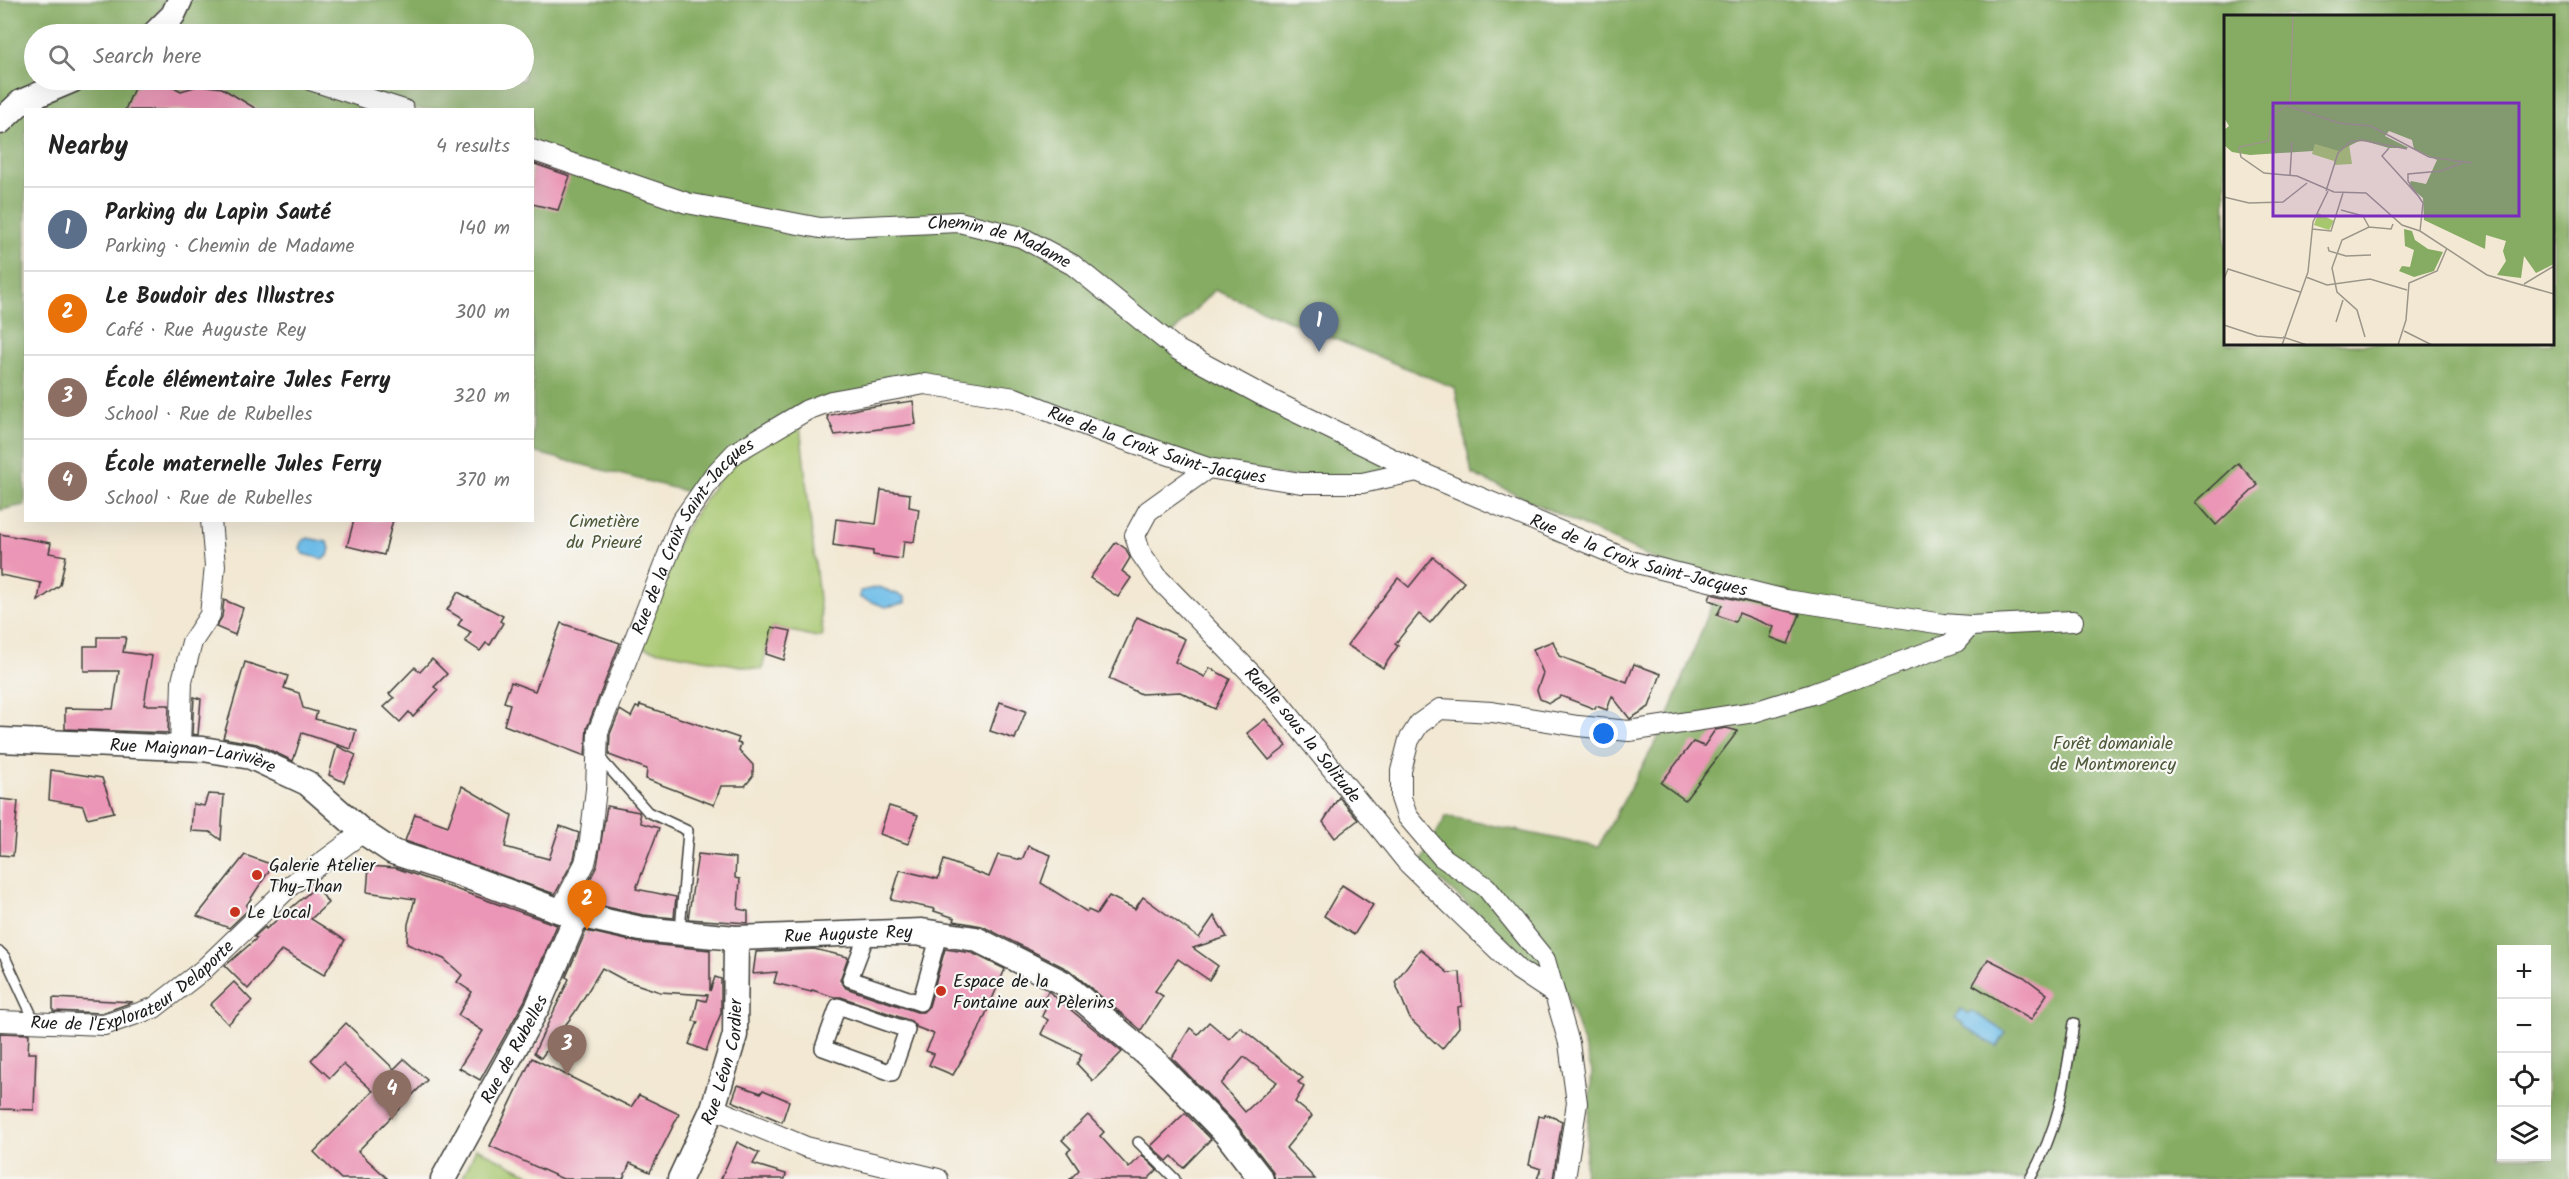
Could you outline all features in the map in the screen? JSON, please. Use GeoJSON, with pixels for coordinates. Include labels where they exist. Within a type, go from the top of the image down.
{"type":"FeatureCollection","features":[{"type":"Feature","properties":{"kind":"street"},"geometry":{"type":"LineString","coordinates":[[168,24],[180,0]]}},
{"type":"Feature","properties":{"kind":"street"},"geometry":{"type":"LineString","coordinates":[[0,122],[21,102],[49,90]]}},
{"type":"Feature","properties":{"kind":"street"},"geometry":{"type":"LineString","coordinates":[[341,90],[398,108]]}},
{"type":"Feature","properties":{"kind":"street","name":"Chemin de Madame"},"geometry":{"type":"LineString","coordinates":[[534,151],[687,203],[820,228],[959,222],[1021,237],[1073,265],[1178,350],[1269,399],[1417,471]]}},
{"type":"Feature","properties":{"kind":"street","name":"Rue de la Croix Saint-Jacques"},"geometry":{"type":"LineString","coordinates":[[568,913],[585,862],[596,789],[596,755],[603,717],[681,522],[714,475],[736,452],[807,410],[831,401],[925,384],[1015,398],[1102,432],[1208,468],[1301,483],[1362,483],[1417,471],[1633,562],[1786,600],[1970,626],[2073,621]]}},
{"type":"Feature","properties":{"kind":"street","name":"Ruelle sous la Solitude"},"geometry":{"type":"LineString","coordinates":[[1208,468],[1148,510],[1135,535],[1140,552],[1158,578],[1276,699],[1407,862],[1519,970],[1554,994]]}},
{"type":"Feature","properties":{"kind":"street"},"geometry":{"type":"LineString","coordinates":[[180,748],[182,681],[192,642],[210,615],[215,566],[211,522]]}},
{"type":"Feature","properties":{"kind":"street"},"geometry":{"type":"LineString","coordinates":[[1565,1179],[1577,1103],[1569,1043],[1545,960],[1486,887],[1442,857],[1407,816],[1401,798],[1401,771],[1409,740],[1419,724],[1440,709],[1492,712],[1578,726],[1629,731],[1754,712],[1812,694],[1956,642],[1970,626]]}},
{"type":"Feature","properties":{"kind":"street","name":"Rue Maignan-Larivière"},"geometry":{"type":"LineString","coordinates":[[0,740],[229,752],[274,766],[306,783],[363,832]]}},
{"type":"Feature","properties":{"kind":"street","name":"Rue Auguste Rey"},"geometry":{"type":"LineString","coordinates":[[363,832],[393,852],[568,913],[641,929],[736,938],[922,931],[975,939],[1063,982],[1158,1064],[1227,1135],[1261,1179]]}},
{"type":"Feature","properties":{"kind":"street","name":"Rue de l'Explorateur Delaporte"},"geometry":{"type":"LineString","coordinates":[[0,1021],[104,1025],[154,1008],[203,970],[290,886],[363,832]]}},
{"type":"Feature","properties":{"kind":"street","name":"Rue de Rubelles"},"geometry":{"type":"LineString","coordinates":[[443,1179],[538,1006],[568,913]]}},
{"type":"Feature","properties":{"kind":"street"},"geometry":{"type":"LineString","coordinates":[[866,937],[918,938],[937,942],[920,1003],[850,979],[866,937]]}},
{"type":"Feature","properties":{"kind":"street","name":"Rue Léon Cordier"},"geometry":{"type":"LineString","coordinates":[[680,1179],[713,1108],[735,1035],[736,938]]}},
{"type":"Feature","properties":{"kind":"street"},"geometry":{"type":"LineString","coordinates":[[838,1006],[907,1030],[892,1073],[823,1048],[838,1006]]}},
{"type":"Feature","properties":{"kind":"street"},"geometry":{"type":"LineString","coordinates":[[713,1108],[806,1147],[938,1179]]}},
{"type":"Feature","properties":{"kind":"lane"},"geometry":{"type":"LineString","coordinates":[[596,755],[648,812],[688,831],[679,933]]}},
{"type":"Feature","properties":{"kind":"lane"},"geometry":{"type":"LineString","coordinates":[[0,952],[5,957],[35,1022]]}},
{"type":"Feature","properties":{"kind":"lane"},"geometry":{"type":"LineString","coordinates":[[2030,1179],[2048,1146],[2064,1093],[2074,1023]]}},
{"type":"Feature","properties":{"kind":"lane"},"geometry":{"type":"LineString","coordinates":[[1138,1142],[1175,1179]]}},
{"type":"Feature","properties":{"kind":"green space"},"geometry":{"type":"Polygon","coordinates":[[[0,0],[166,0],[150,24],[24,24],[24,90],[317,90],[377,108],[24,108],[24,505],[0,510],[0,0]]]}},
{"type":"Feature","properties":{"kind":"green space","name":"Forêt domaniale de Montmorency"},"geometry":{"type":"Polygon","coordinates":[[[180,0],[2569,0],[2569,1179],[1584,1179],[1592,1071],[1566,991],[1420,863],[1446,816],[1598,847],[1664,727],[1718,589],[1472,474],[1455,388],[1214,290],[1165,342],[1417,471],[1362,483],[1208,468],[1015,398],[925,384],[767,427],[696,494],[534,452],[534,108],[403,108],[345,90],[534,90],[534,24],[164,24],[180,0]]]}},
{"type":"Feature","properties":{"kind":"green space"},"geometry":{"type":"Polygon","coordinates":[[[800,425],[823,636],[817,637],[772,627],[762,670],[638,647],[681,535],[732,459],[800,425]]]}},
{"type":"Feature","properties":{"kind":"green space"},"geometry":{"type":"Polygon","coordinates":[[[476,1148],[539,1179],[462,1179],[476,1148]]]}},
{"type":"Feature","properties":{"kind":"water"},"geometry":{"type":"Polygon","coordinates":[[[308,538],[327,542],[330,548],[328,556],[323,559],[304,554],[300,549],[302,541],[308,538]]]}},
{"type":"Feature","properties":{"kind":"water"},"geometry":{"type":"Polygon","coordinates":[[[879,587],[905,597],[905,603],[886,607],[860,598],[860,591],[879,587]]]}},
{"type":"Feature","properties":{"kind":"water"},"geometry":{"type":"Polygon","coordinates":[[[1961,1009],[1968,1014],[1971,1011],[2006,1032],[1997,1047],[1955,1018],[1961,1009]]]}},
{"type":"Feature","properties":{"kind":"building"},"geometry":{"type":"Polygon","coordinates":[[[133,90],[225,90],[255,108],[126,108],[133,90]]]}},
{"type":"Feature","properties":{"kind":"building"},"geometry":{"type":"Polygon","coordinates":[[[534,164],[570,176],[558,210],[534,204],[534,164]]]}},
{"type":"Feature","properties":{"kind":"building"},"geometry":{"type":"Polygon","coordinates":[[[913,401],[916,424],[835,435],[827,416],[861,408],[913,401]]]}},
{"type":"Feature","properties":{"kind":"building"},"geometry":{"type":"Polygon","coordinates":[[[2238,463],[2258,485],[2216,525],[2196,502],[2238,463]]]}},
{"type":"Feature","properties":{"kind":"building"},"geometry":{"type":"Polygon","coordinates":[[[881,490],[910,494],[909,507],[919,509],[914,542],[904,541],[902,559],[873,555],[873,551],[833,545],[836,519],[876,524],[881,490]]]}},
{"type":"Feature","properties":{"kind":"building"},"geometry":{"type":"Polygon","coordinates":[[[353,522],[392,522],[384,555],[347,546],[353,522]]]}},
{"type":"Feature","properties":{"kind":"building"},"geometry":{"type":"Polygon","coordinates":[[[0,534],[51,543],[49,553],[66,556],[60,585],[38,601],[41,583],[0,575],[0,534]]]}},
{"type":"Feature","properties":{"kind":"building"},"geometry":{"type":"Polygon","coordinates":[[[1116,542],[1126,549],[1130,558],[1122,571],[1131,578],[1118,597],[1090,578],[1116,542]]]}},
{"type":"Feature","properties":{"kind":"building"},"geometry":{"type":"Polygon","coordinates":[[[1433,557],[1464,582],[1430,623],[1419,614],[1395,644],[1398,646],[1383,668],[1347,645],[1398,578],[1409,587],[1433,557]]]}},
{"type":"Feature","properties":{"kind":"building"},"geometry":{"type":"Polygon","coordinates":[[[458,592],[503,616],[500,621],[503,623],[490,645],[486,643],[480,651],[465,641],[471,632],[458,625],[462,619],[447,610],[458,592]]]}},
{"type":"Feature","properties":{"kind":"building"},"geometry":{"type":"Polygon","coordinates":[[[1711,594],[1800,614],[1788,644],[1770,637],[1774,627],[1739,613],[1735,622],[1717,615],[1722,605],[1709,600],[1711,594]]]}},
{"type":"Feature","properties":{"kind":"building"},"geometry":{"type":"Polygon","coordinates":[[[224,600],[243,608],[235,635],[216,627],[222,617],[224,600]]]}},
{"type":"Feature","properties":{"kind":"building"},"geometry":{"type":"Polygon","coordinates":[[[1137,617],[1185,639],[1175,662],[1205,677],[1210,668],[1230,679],[1215,709],[1180,692],[1141,694],[1109,679],[1137,617]]]}},
{"type":"Feature","properties":{"kind":"building"},"geometry":{"type":"Polygon","coordinates":[[[561,623],[620,643],[587,728],[585,756],[504,725],[510,704],[504,702],[511,682],[535,691],[561,623]]]}},
{"type":"Feature","properties":{"kind":"building"},"geometry":{"type":"Polygon","coordinates":[[[772,627],[791,631],[784,660],[766,654],[772,627]]]}},
{"type":"Feature","properties":{"kind":"building"},"geometry":{"type":"Polygon","coordinates":[[[97,637],[126,637],[123,652],[152,656],[144,705],[169,705],[168,733],[65,729],[65,708],[113,709],[119,671],[84,671],[84,646],[97,646],[97,637]]]}},
{"type":"Feature","properties":{"kind":"building"},"geometry":{"type":"Polygon","coordinates":[[[1553,641],[1559,656],[1627,682],[1634,664],[1661,674],[1649,707],[1630,719],[1612,696],[1607,710],[1596,706],[1595,709],[1561,696],[1549,703],[1540,699],[1537,690],[1543,673],[1533,649],[1553,641]]]}},
{"type":"Feature","properties":{"kind":"building"},"geometry":{"type":"Polygon","coordinates":[[[432,659],[447,674],[434,687],[438,690],[413,717],[409,712],[400,722],[384,707],[394,698],[389,694],[415,667],[420,672],[432,659]]]}},
{"type":"Feature","properties":{"kind":"building"},"geometry":{"type":"Polygon","coordinates":[[[245,662],[288,676],[284,688],[299,693],[303,708],[317,712],[315,719],[356,730],[351,749],[302,733],[293,761],[257,744],[223,738],[245,662]]]}},
{"type":"Feature","properties":{"kind":"building"},"geometry":{"type":"Polygon","coordinates":[[[194,697],[201,699],[198,735],[192,734],[194,697]]]}},
{"type":"Feature","properties":{"kind":"building"},"geometry":{"type":"Polygon","coordinates":[[[1000,702],[1026,711],[1015,739],[990,731],[1000,702]]]}},
{"type":"Feature","properties":{"kind":"building"},"geometry":{"type":"Polygon","coordinates":[[[640,705],[739,738],[737,743],[741,744],[739,750],[753,765],[753,776],[745,786],[721,786],[714,805],[646,779],[647,769],[609,755],[610,734],[620,710],[631,717],[636,707],[639,708],[640,705]]]}},
{"type":"Feature","properties":{"kind":"building"},"geometry":{"type":"Polygon","coordinates":[[[1265,719],[1287,746],[1269,760],[1247,733],[1265,719]]]}},
{"type":"Feature","properties":{"kind":"building"},"geometry":{"type":"Polygon","coordinates":[[[1726,728],[1738,731],[1685,800],[1661,783],[1693,742],[1704,746],[1715,730],[1726,728]]]}},
{"type":"Feature","properties":{"kind":"building"},"geometry":{"type":"Polygon","coordinates":[[[337,746],[356,755],[344,782],[329,775],[337,746]]]}},
{"type":"Feature","properties":{"kind":"building"},"geometry":{"type":"Polygon","coordinates":[[[51,770],[102,778],[114,812],[87,818],[83,806],[49,800],[51,770]]]}},
{"type":"Feature","properties":{"kind":"building"},"geometry":{"type":"Polygon","coordinates":[[[462,786],[512,815],[505,847],[549,859],[560,826],[579,833],[574,859],[555,894],[405,841],[415,814],[448,826],[462,786]]]}},
{"type":"Feature","properties":{"kind":"building"},"geometry":{"type":"Polygon","coordinates":[[[208,794],[224,795],[221,840],[210,832],[191,831],[193,804],[204,806],[208,794]]]}},
{"type":"Feature","properties":{"kind":"building"},"geometry":{"type":"Polygon","coordinates":[[[1339,797],[1358,820],[1335,838],[1323,822],[1339,797]]]}},
{"type":"Feature","properties":{"kind":"building"},"geometry":{"type":"Polygon","coordinates":[[[0,799],[18,801],[13,856],[0,855],[0,799]]]}},
{"type":"Feature","properties":{"kind":"building"},"geometry":{"type":"Polygon","coordinates":[[[607,806],[639,812],[641,823],[659,828],[636,889],[676,897],[674,918],[643,915],[579,901],[597,866],[607,806]]]}},
{"type":"Feature","properties":{"kind":"building"},"geometry":{"type":"Polygon","coordinates":[[[889,806],[918,815],[908,844],[880,834],[889,806]]]}},
{"type":"Feature","properties":{"kind":"building"},"geometry":{"type":"Polygon","coordinates":[[[1028,846],[1051,855],[1041,883],[1087,912],[1088,910],[1097,914],[1109,896],[1135,909],[1143,897],[1199,938],[1214,916],[1227,937],[1193,948],[1218,966],[1209,980],[1178,959],[1155,991],[1163,996],[1141,1030],[1069,970],[982,926],[954,921],[955,918],[934,911],[935,909],[891,900],[900,870],[938,879],[944,860],[989,877],[998,855],[1022,860],[1028,846]]]}},
{"type":"Feature","properties":{"kind":"building"},"geometry":{"type":"Polygon","coordinates":[[[698,854],[736,858],[735,878],[740,879],[738,909],[748,911],[748,923],[688,919],[698,854]]]}},
{"type":"Feature","properties":{"kind":"building"},"geometry":{"type":"Polygon","coordinates":[[[245,855],[273,865],[246,906],[249,909],[229,928],[197,916],[245,855]]]}},
{"type":"Feature","properties":{"kind":"building"},"geometry":{"type":"Polygon","coordinates":[[[369,866],[396,868],[557,925],[525,1000],[480,1080],[459,1068],[483,1031],[458,1015],[472,992],[457,982],[462,975],[444,959],[407,944],[408,924],[415,899],[367,892],[369,866]]]}},
{"type":"Feature","properties":{"kind":"building"},"geometry":{"type":"Polygon","coordinates":[[[1342,885],[1373,905],[1354,935],[1324,916],[1342,885]]]}},
{"type":"Feature","properties":{"kind":"building"},"geometry":{"type":"Polygon","coordinates":[[[317,886],[328,903],[311,919],[345,940],[324,975],[282,950],[248,989],[225,966],[257,938],[254,937],[265,927],[266,929],[317,886]]]}},
{"type":"Feature","properties":{"kind":"building"},"geometry":{"type":"Polygon","coordinates":[[[586,931],[640,943],[710,950],[710,991],[715,977],[721,979],[721,1013],[706,1051],[689,1044],[698,1022],[693,1021],[698,999],[706,1001],[708,995],[660,992],[624,980],[602,968],[575,1012],[541,1058],[534,1053],[569,979],[566,977],[586,931]]]}},
{"type":"Feature","properties":{"kind":"building"},"geometry":{"type":"Polygon","coordinates":[[[814,949],[848,957],[840,980],[846,988],[917,1012],[923,1012],[929,1006],[945,949],[972,953],[1005,969],[978,1032],[953,1075],[929,1065],[934,1054],[926,1051],[934,1034],[916,1027],[911,1021],[841,997],[774,983],[777,972],[753,974],[756,952],[814,949]]]}},
{"type":"Feature","properties":{"kind":"building"},"geometry":{"type":"Polygon","coordinates":[[[1420,949],[1448,973],[1460,972],[1462,1006],[1458,1007],[1459,1027],[1442,1049],[1410,1019],[1395,982],[1420,949]]]}},
{"type":"Feature","properties":{"kind":"building"},"geometry":{"type":"Polygon","coordinates":[[[1988,959],[2024,977],[2047,994],[2031,1020],[1973,985],[1988,959]]]}},
{"type":"Feature","properties":{"kind":"building"},"geometry":{"type":"Polygon","coordinates":[[[234,982],[252,1001],[228,1024],[210,1005],[234,982]]]}},
{"type":"Feature","properties":{"kind":"building"},"geometry":{"type":"Polygon","coordinates":[[[1048,991],[1122,1052],[1093,1081],[1077,1064],[1082,1054],[1041,1034],[1048,1020],[1042,1016],[1046,1008],[1041,1005],[1048,991]]]}},
{"type":"Feature","properties":{"kind":"building"},"geometry":{"type":"Polygon","coordinates":[[[53,998],[133,1002],[102,1013],[53,1011],[53,998]]]}},
{"type":"Feature","properties":{"kind":"building"},"geometry":{"type":"Polygon","coordinates":[[[1209,1022],[1229,1039],[1240,1027],[1303,1078],[1298,1082],[1304,1087],[1295,1102],[1312,1116],[1286,1148],[1315,1179],[1275,1179],[1272,1170],[1238,1126],[1172,1058],[1190,1028],[1198,1034],[1209,1022]],[[1244,1057],[1221,1084],[1245,1112],[1277,1082],[1244,1057]]]}},
{"type":"Feature","properties":{"kind":"building"},"geometry":{"type":"Polygon","coordinates":[[[346,1023],[394,1069],[404,1059],[427,1080],[358,1151],[388,1179],[341,1179],[314,1152],[373,1091],[343,1064],[330,1078],[311,1060],[346,1023]]]}},
{"type":"Feature","properties":{"kind":"building"},"geometry":{"type":"Polygon","coordinates":[[[0,1033],[29,1034],[28,1053],[36,1053],[34,1110],[0,1109],[0,1033]]]}},
{"type":"Feature","properties":{"kind":"building"},"geometry":{"type":"Polygon","coordinates":[[[532,1058],[631,1107],[639,1095],[679,1114],[650,1172],[630,1163],[623,1179],[563,1179],[490,1146],[532,1058]]]}},
{"type":"Feature","properties":{"kind":"building"},"geometry":{"type":"Polygon","coordinates":[[[738,1085],[761,1093],[763,1090],[789,1101],[782,1122],[732,1101],[738,1085]]]}},
{"type":"Feature","properties":{"kind":"building"},"geometry":{"type":"Polygon","coordinates":[[[1185,1113],[1211,1139],[1183,1168],[1172,1156],[1167,1161],[1151,1146],[1185,1113]]]}},
{"type":"Feature","properties":{"kind":"building"},"geometry":{"type":"Polygon","coordinates":[[[1545,1114],[1562,1121],[1553,1179],[1537,1179],[1541,1169],[1529,1165],[1539,1116],[1544,1117],[1545,1114]]]}},
{"type":"Feature","properties":{"kind":"building"},"geometry":{"type":"Polygon","coordinates":[[[1088,1115],[1104,1132],[1100,1136],[1129,1168],[1142,1155],[1157,1170],[1148,1179],[1070,1179],[1079,1170],[1067,1152],[1071,1149],[1062,1140],[1088,1115]]]}},
{"type":"Feature","properties":{"kind":"building"},"geometry":{"type":"Polygon","coordinates":[[[737,1142],[759,1153],[753,1164],[786,1174],[785,1179],[721,1179],[737,1142]]]}},
{"type":"Feature","properties":{"kind":"place","name":"Parking du Lapin Sauté"},"geometry":{"type":"Point","coordinates":[1319,352]}},
{"type":"Feature","properties":{"kind":"place","name":"Galerie Atelier Thy-Than"},"geometry":{"type":"Point","coordinates":[257,875]}},
{"type":"Feature","properties":{"kind":"place","name":"Le Local"},"geometry":{"type":"Point","coordinates":[235,912]}},
{"type":"Feature","properties":{"kind":"place","name":"Le Boudoir des Illustres"},"geometry":{"type":"Point","coordinates":[587,930]}},
{"type":"Feature","properties":{"kind":"place","name":"Espace de la Fontaine aux Pèlerins"},"geometry":{"type":"Point","coordinates":[941,991]}},
{"type":"Feature","properties":{"kind":"place","name":"École élémentaire Jules Ferry"},"geometry":{"type":"Point","coordinates":[567,1075]}},
{"type":"Feature","properties":{"kind":"place","name":"École maternelle Jules Ferry"},"geometry":{"type":"Point","coordinates":[392,1120]}},
{"type":"Feature","properties":{"kind":"park label","name":"Cimetière du Prieuré"},"geometry":{"type":"Point","coordinates":[604,531]}}]}
